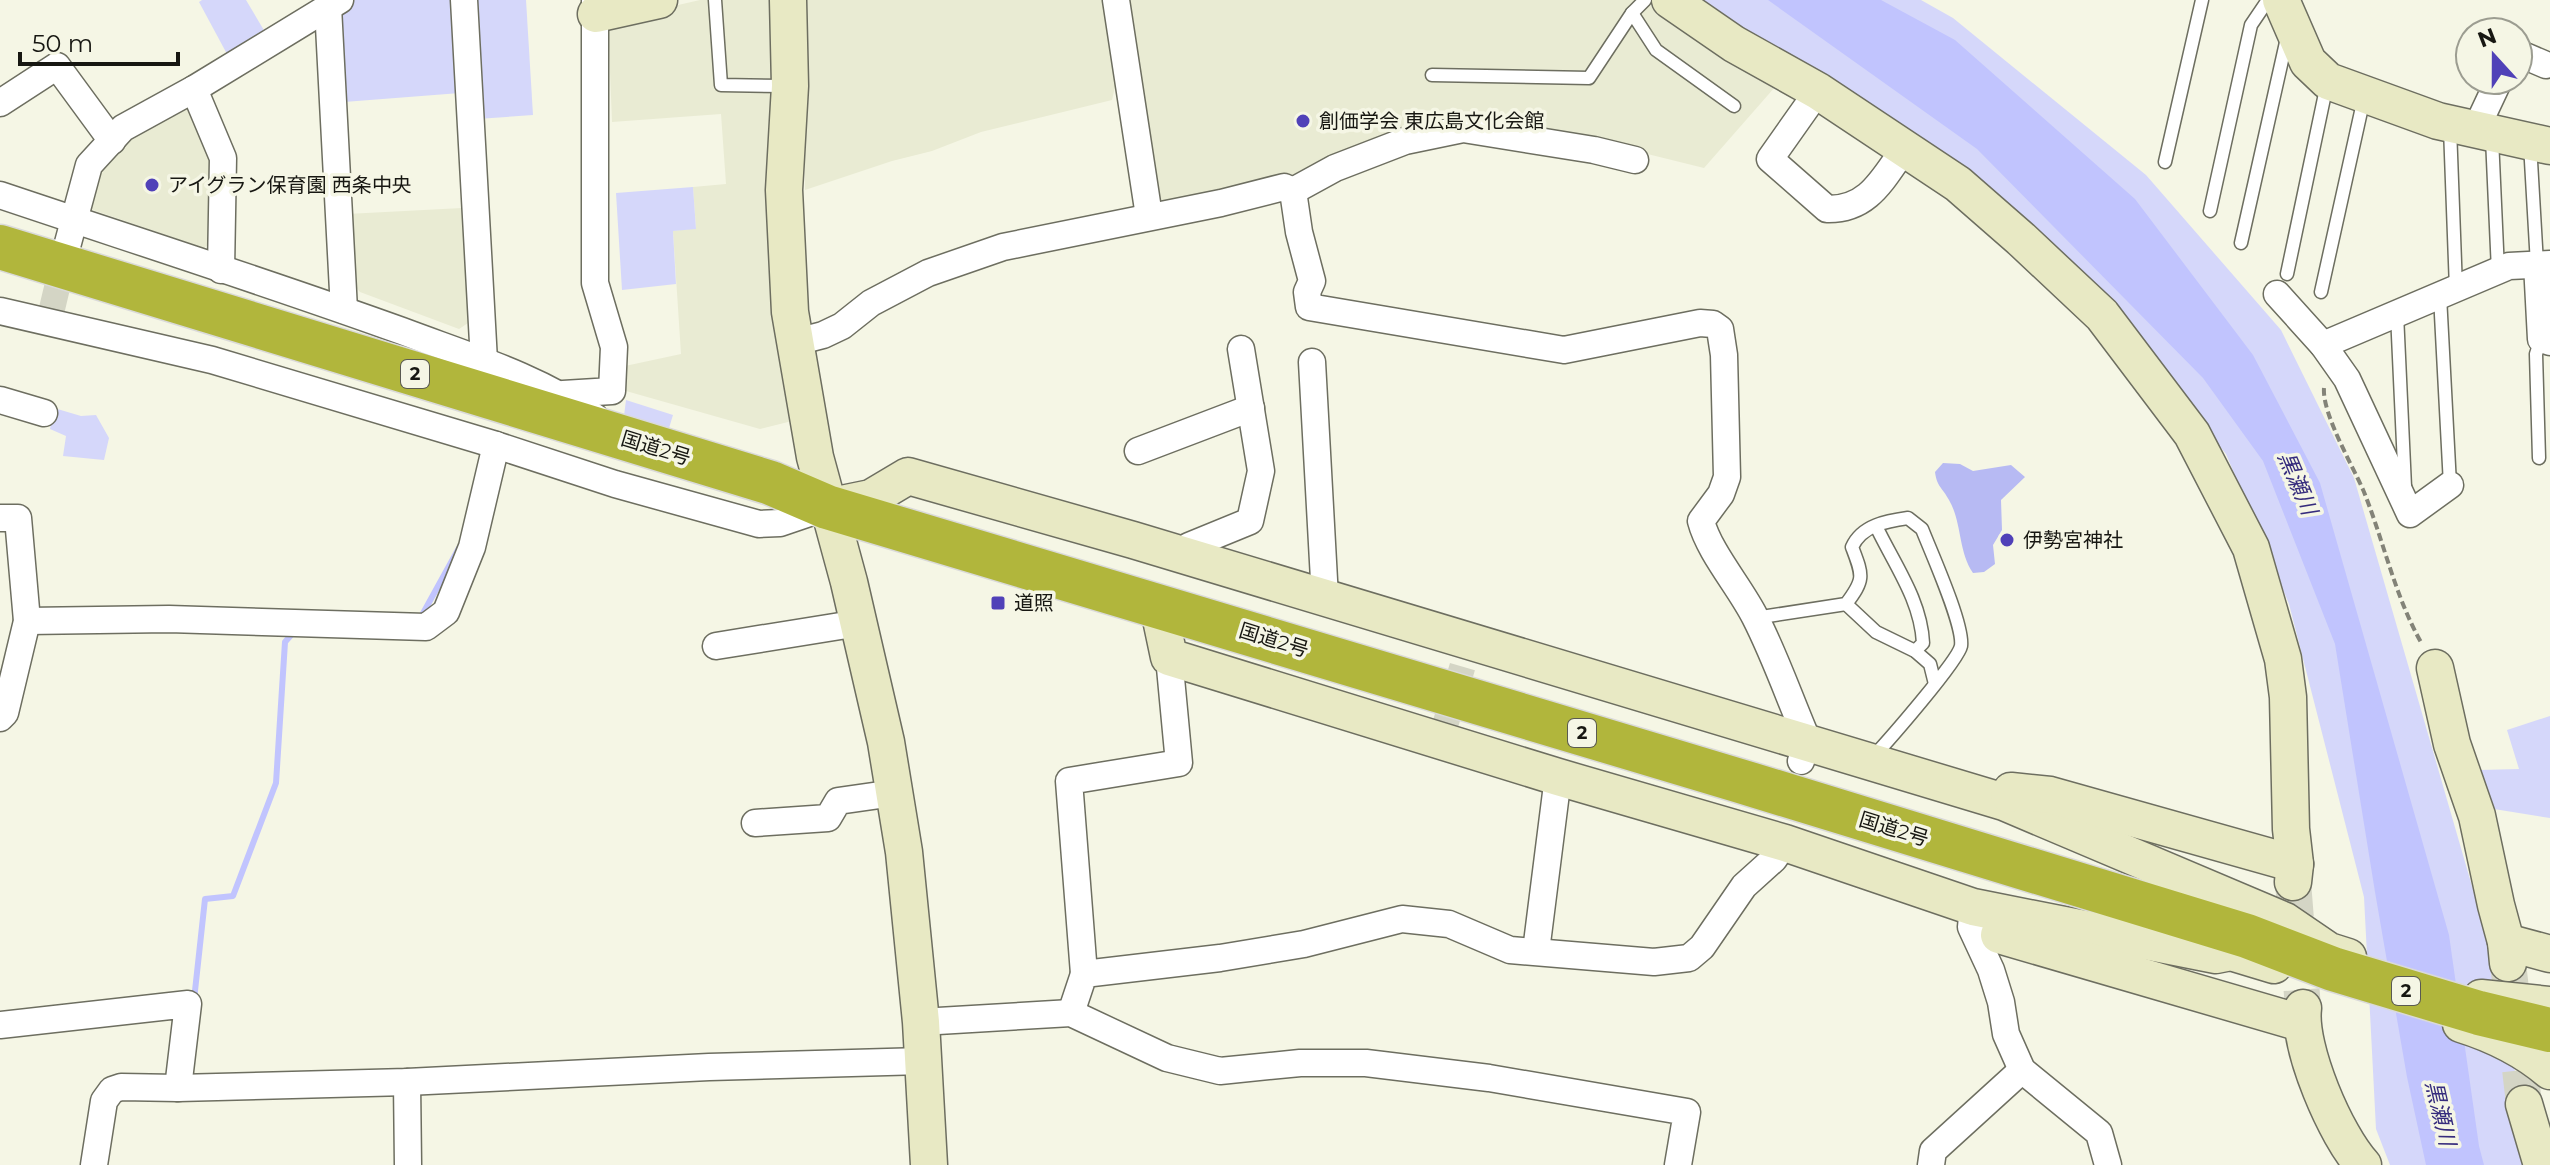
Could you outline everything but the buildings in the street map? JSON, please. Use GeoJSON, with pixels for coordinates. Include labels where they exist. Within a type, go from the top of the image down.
{"type":"FeatureCollection","features":[{"type":"Feature","properties":{"kind":"highway","name":"国道2号"},"geometry":{"type":"LineString","coordinates":[[0,247],[771,483],[827,507],[2247,936],[2332,968],[2478,1013],[2550,1030]]}},
{"type":"Feature","properties":{"kind":"street"},"geometry":{"type":"LineString","coordinates":[[464,0],[484,361]]}},
{"type":"Feature","properties":{"kind":"street"},"geometry":{"type":"LineString","coordinates":[[563,394],[612,391],[614,347],[595,283],[596,7],[659,0]]}},
{"type":"Feature","properties":{"kind":"street"},"geometry":{"type":"LineString","coordinates":[[788,0],[790,86],[784,190],[790,312],[827,507],[859,623],[886,742],[904,852],[921,1022],[929,1165]]}},
{"type":"Feature","properties":{"kind":"street"},"geometry":{"type":"LineString","coordinates":[[1116,0],[1149,216]]}},
{"type":"Feature","properties":{"kind":"street"},"geometry":{"type":"LineString","coordinates":[[1670,0],[1734,44],[1818,91],[1968,193],[2102,315],[2199,447],[2251,548],[2283,659],[2288,697],[2294,873],[2050,795],[2011,791],[2004,802]]}},
{"type":"Feature","properties":{"kind":"street"},"geometry":{"type":"LineString","coordinates":[[65,254],[89,165],[123,128],[334,4],[344,310]]}},
{"type":"Feature","properties":{"kind":"street"},"geometry":{"type":"LineString","coordinates":[[2280,8],[2308,62],[2328,81],[2473,128],[2540,143]]}},
{"type":"Feature","properties":{"kind":"street"},"geometry":{"type":"LineString","coordinates":[[2534,60],[2546,65]]}},
{"type":"Feature","properties":{"kind":"street"},"geometry":{"type":"LineString","coordinates":[[0,103],[57,66],[112,141]]}},
{"type":"Feature","properties":{"kind":"street"},"geometry":{"type":"LineString","coordinates":[[194,89],[223,158],[221,270]]}},
{"type":"Feature","properties":{"kind":"street"},"geometry":{"type":"LineString","coordinates":[[1818,91],[1770,159],[1827,209],[1844,210],[1870,196],[1905,148]]}},
{"type":"Feature","properties":{"kind":"street"},"geometry":{"type":"LineString","coordinates":[[2473,128],[2490,96]]}},
{"type":"Feature","properties":{"kind":"street"},"geometry":{"type":"LineString","coordinates":[[1293,191],[1335,168],[1405,141],[1463,129],[1594,150],[1635,160]]}},
{"type":"Feature","properties":{"kind":"street"},"geometry":{"type":"LineString","coordinates":[[796,342],[842,326],[871,303],[928,273],[1003,247],[1221,203],[1284,187],[1293,191]]}},
{"type":"Feature","properties":{"kind":"street"},"geometry":{"type":"LineString","coordinates":[[1293,191],[1299,232],[1312,281],[1307,292],[1309,307],[1564,350],[1700,323],[1713,324],[1720,329],[1724,355],[1727,477],[1721,494],[1701,521],[1705,537],[1755,618],[1804,732],[1804,752]]}},
{"type":"Feature","properties":{"kind":"street"},"geometry":{"type":"LineString","coordinates":[[0,195],[344,310],[484,361],[563,394],[626,439]]}},
{"type":"Feature","properties":{"kind":"street"},"geometry":{"type":"LineString","coordinates":[[2326,352],[2397,314],[2509,266],[2543,264],[2546,341]]}},
{"type":"Feature","properties":{"kind":"street"},"geometry":{"type":"LineString","coordinates":[[2282,284],[2347,379],[2410,514],[2450,485]]}},
{"type":"Feature","properties":{"kind":"street"},"geometry":{"type":"LineString","coordinates":[[0,311],[50,318],[212,360],[615,484],[759,524],[780,523],[827,507],[871,498],[908,476],[1325,598],[1468,649],[1804,752],[1868,762],[2004,802],[2285,921],[2332,968]]}},
{"type":"Feature","properties":{"kind":"street"},"geometry":{"type":"LineString","coordinates":[[1189,546],[1250,521],[1261,471],[1241,349]]}},
{"type":"Feature","properties":{"kind":"street"},"geometry":{"type":"LineString","coordinates":[[1312,362],[1325,598]]}},
{"type":"Feature","properties":{"kind":"street"},"geometry":{"type":"LineString","coordinates":[[0,400],[44,413]]}},
{"type":"Feature","properties":{"kind":"street"},"geometry":{"type":"LineString","coordinates":[[1138,451],[1251,408]]}},
{"type":"Feature","properties":{"kind":"street"},"geometry":{"type":"LineString","coordinates":[[27,621],[169,619],[426,627],[446,612],[472,547],[496,445]]}},
{"type":"Feature","properties":{"kind":"street"},"geometry":{"type":"LineString","coordinates":[[0,518],[18,518],[27,621],[5,713],[0,718]]}},
{"type":"Feature","properties":{"kind":"street"},"geometry":{"type":"LineString","coordinates":[[1071,1013],[1084,974],[1069,781],[1179,763],[1169,657],[1158,605]]}},
{"type":"Feature","properties":{"kind":"street"},"geometry":{"type":"LineString","coordinates":[[716,646],[859,623]]}},
{"type":"Feature","properties":{"kind":"street"},"geometry":{"type":"LineString","coordinates":[[1169,657],[1442,734],[1558,777],[1779,834],[1972,917],[2302,1016],[2324,1101],[2352,1154],[2363,1165]]}},
{"type":"Feature","properties":{"kind":"street"},"geometry":{"type":"LineString","coordinates":[[2435,668],[2452,744],[2477,816],[2507,952],[2550,954]]}},
{"type":"Feature","properties":{"kind":"street"},"geometry":{"type":"LineString","coordinates":[[1536,951],[1558,777]]}},
{"type":"Feature","properties":{"kind":"street"},"geometry":{"type":"LineString","coordinates":[[755,823],[828,818],[838,801],[894,793]]}},
{"type":"Feature","properties":{"kind":"street"},"geometry":{"type":"LineString","coordinates":[[1084,974],[1220,958],[1304,944],[1402,919],[1449,924],[1510,950],[1654,962],[1689,958],[1702,947],[1744,886],[1774,859],[1779,834]]}},
{"type":"Feature","properties":{"kind":"street"},"geometry":{"type":"LineString","coordinates":[[1972,917],[2216,955],[2231,952],[2332,968]]}},
{"type":"Feature","properties":{"kind":"street"},"geometry":{"type":"LineString","coordinates":[[1972,917],[2001,1002],[2006,1034],[2022,1070],[2099,1133],[2108,1165]]}},
{"type":"Feature","properties":{"kind":"street"},"geometry":{"type":"LineString","coordinates":[[0,1025],[188,1004],[178,1088]]}},
{"type":"Feature","properties":{"kind":"street"},"geometry":{"type":"LineString","coordinates":[[2478,1013],[2550,1005]]}},
{"type":"Feature","properties":{"kind":"street"},"geometry":{"type":"LineString","coordinates":[[921,1022],[1071,1013],[1167,1058],[1220,1071],[1300,1063],[1366,1063],[1489,1078],[1687,1112],[1678,1165]]}},
{"type":"Feature","properties":{"kind":"street"},"geometry":{"type":"LineString","coordinates":[[2478,1013],[2550,1071]]}},
{"type":"Feature","properties":{"kind":"street"},"geometry":{"type":"LineString","coordinates":[[94,1165],[104,1101],[112,1090],[121,1087],[407,1082],[709,1067],[923,1061]]}},
{"type":"Feature","properties":{"kind":"street"},"geometry":{"type":"LineString","coordinates":[[1931,1165],[1933,1151],[2022,1070]]}},
{"type":"Feature","properties":{"kind":"street"},"geometry":{"type":"LineString","coordinates":[[407,1082],[408,1165]]}},
{"type":"Feature","properties":{"kind":"street"},"geometry":{"type":"LineString","coordinates":[[2535,1116],[2542,1165]]}},
{"type":"Feature","properties":{"kind":"lane"},"geometry":{"type":"LineString","coordinates":[[715,0],[721,85],[790,86]]}},
{"type":"Feature","properties":{"kind":"lane"},"geometry":{"type":"LineString","coordinates":[[1432,75],[1589,78],[1632,13],[1645,0]]}},
{"type":"Feature","properties":{"kind":"lane"},"geometry":{"type":"LineString","coordinates":[[2165,162],[2202,0]]}},
{"type":"Feature","properties":{"kind":"lane"},"geometry":{"type":"LineString","coordinates":[[2210,211],[2251,25],[2280,8]]}},
{"type":"Feature","properties":{"kind":"lane"},"geometry":{"type":"LineString","coordinates":[[2241,243],[2280,8]]}},
{"type":"Feature","properties":{"kind":"lane"},"geometry":{"type":"LineString","coordinates":[[1632,13],[1656,50],[1734,106]]}},
{"type":"Feature","properties":{"kind":"lane"},"geometry":{"type":"LineString","coordinates":[[2282,284],[2328,81]]}},
{"type":"Feature","properties":{"kind":"lane"},"geometry":{"type":"LineString","coordinates":[[2321,292],[2365,94]]}},
{"type":"Feature","properties":{"kind":"lane"},"geometry":{"type":"LineString","coordinates":[[2473,128],[2498,271]]}},
{"type":"Feature","properties":{"kind":"lane"},"geometry":{"type":"LineString","coordinates":[[2450,485],[2448,292],[2473,128]]}},
{"type":"Feature","properties":{"kind":"lane"},"geometry":{"type":"LineString","coordinates":[[2540,143],[2543,264]]}},
{"type":"Feature","properties":{"kind":"lane"},"geometry":{"type":"LineString","coordinates":[[2397,314],[2405,488],[2402,497]]}},
{"type":"Feature","properties":{"kind":"lane"},"geometry":{"type":"LineString","coordinates":[[2539,458],[2536,354],[2546,341]]}},
{"type":"Feature","properties":{"kind":"lane"},"geometry":{"type":"LineString","coordinates":[[1755,618],[1846,604],[1861,584],[1861,568],[1852,547],[1856,539],[1866,530],[1908,518],[1922,529],[1958,627],[1961,645],[1952,664],[1868,762]]}},
{"type":"Feature","properties":{"kind":"lane"},"geometry":{"type":"LineString","coordinates":[[1876,526],[1914,597],[1922,623],[1923,643],[1915,651]]}},
{"type":"Feature","properties":{"kind":"lane"},"geometry":{"type":"LineString","coordinates":[[1846,604],[1876,632],[1915,651],[1930,664],[1935,684]]}},
{"type":"Feature","properties":{"kind":"path"},"geometry":{"type":"LineString","coordinates":[[2326,352],[2324,395],[2328,411],[2365,494],[2416,634]]}},
{"type":"Feature","properties":{"kind":"shaded area"},"geometry":{"type":"Polygon","coordinates":[[[246,0],[265,32],[227,54],[199,2],[246,0]]]}},
{"type":"Feature","properties":{"kind":"shaded area"},"geometry":{"type":"Polygon","coordinates":[[[355,0],[455,0],[460,93],[344,102],[340,9],[355,0]]]}},
{"type":"Feature","properties":{"kind":"shaded area"},"geometry":{"type":"Polygon","coordinates":[[[471,0],[526,0],[533,115],[477,119],[471,0]]]}},
{"type":"Feature","properties":{"kind":"shaded area"},"geometry":{"type":"Polygon","coordinates":[[[700,0],[778,0],[796,420],[760,429],[626,391],[625,366],[681,354],[673,231],[696,228],[693,187],[726,184],[721,114],[612,122],[608,21],[700,0]]]}},
{"type":"Feature","properties":{"kind":"shaded area"},"geometry":{"type":"Polygon","coordinates":[[[804,0],[1107,0],[1119,70],[1112,100],[981,132],[932,151],[805,190],[804,0]]]}},
{"type":"Feature","properties":{"kind":"shaded area"},"geometry":{"type":"Polygon","coordinates":[[[1122,0],[1645,0],[1657,13],[1775,87],[1704,168],[1599,142],[1463,126],[1312,170],[1157,207],[1122,0]]]}},
{"type":"Feature","properties":{"kind":"shaded area"},"geometry":{"type":"Polygon","coordinates":[[[1696,0],[1921,0],[1953,18],[2146,175],[2281,330],[2354,478],[2489,945],[2534,1165],[2390,1165],[2376,1129],[2364,897],[2289,604],[2226,454],[2083,276],[1696,0]]]}},
{"type":"Feature","properties":{"kind":"shaded area","name":"アイグラン保育園 西条中央"},"geometry":{"type":"Polygon","coordinates":[[[181,104],[195,109],[217,166],[212,241],[204,248],[93,210],[85,200],[116,145],[181,104]]]}},
{"type":"Feature","properties":{"kind":"shaded area"},"geometry":{"type":"Polygon","coordinates":[[[693,187],[696,229],[673,231],[676,284],[622,290],[616,193],[693,187]]]}},
{"type":"Feature","properties":{"kind":"shaded area"},"geometry":{"type":"Polygon","coordinates":[[[462,208],[471,321],[459,329],[360,292],[352,282],[347,214],[462,208]]]}},
{"type":"Feature","properties":{"kind":"shaded area"},"geometry":{"type":"Polygon","coordinates":[[[626,400],[673,415],[665,441],[624,416],[626,400]]]}},
{"type":"Feature","properties":{"kind":"shaded area"},"geometry":{"type":"Polygon","coordinates":[[[54,408],[81,416],[96,415],[109,438],[104,460],[63,456],[66,436],[50,429],[54,408]]]}},
{"type":"Feature","properties":{"kind":"shaded area"},"geometry":{"type":"Polygon","coordinates":[[[1943,463],[1960,464],[1973,471],[2011,465],[2025,477],[2001,500],[2002,530],[1993,545],[1995,564],[1984,572],[1973,573],[1968,564],[1953,509],[1936,477],[1935,472],[1943,463]]]}},
{"type":"Feature","properties":{"kind":"shaded area"},"geometry":{"type":"Polygon","coordinates":[[[2550,716],[2550,818],[2494,809],[2479,770],[2519,769],[2507,730],[2550,716]]]}},
{"type":"Feature","properties":{"kind":"water","name":"黒瀬川"},"geometry":{"type":"Polygon","coordinates":[[[1768,0],[1881,0],[1955,40],[2135,199],[2253,355],[2320,483],[2449,935],[2484,1165],[2426,1165],[2407,1077],[2335,644],[2263,461],[2203,378],[1977,149],[1768,0]]]}},
{"type":"Feature","properties":{"kind":"waterway"},"geometry":{"type":"LineString","coordinates":[[421,617],[459,548]]}},
{"type":"Feature","properties":{"kind":"waterway"},"geometry":{"type":"LineString","coordinates":[[194,1000],[205,899],[233,896],[276,783],[285,642],[292,634],[298,634]]}},
{"type":"Feature","properties":{"kind":"tunnel"},"geometry":{"type":"LineString","coordinates":[[51,313],[65,254]]}},
{"type":"Feature","properties":{"kind":"tunnel"},"geometry":{"type":"LineString","coordinates":[[1444,729],[1465,658]]}},
{"type":"Feature","properties":{"kind":"tunnel"},"geometry":{"type":"LineString","coordinates":[[2293,882],[2303,1008]]}},
{"type":"Feature","properties":{"kind":"tunnel"},"geometry":{"type":"LineString","coordinates":[[2508,963],[2524,1104]]}},
{"type":"Feature","properties":{"kind":"place","name":"創価学会 東広島文化会館"},"geometry":{"type":"Point","coordinates":[1303,121]}},
{"type":"Feature","properties":{"kind":"place","name":"アイグラン保育園 西条中央"},"geometry":{"type":"Point","coordinates":[152,185]}},
{"type":"Feature","properties":{"kind":"place","name":"伊勢宮神社"},"geometry":{"type":"Point","coordinates":[2007,540]}},
{"type":"Feature","properties":{"kind":"place","name":"道照"},"geometry":{"type":"Point","coordinates":[998,603]}}]}
